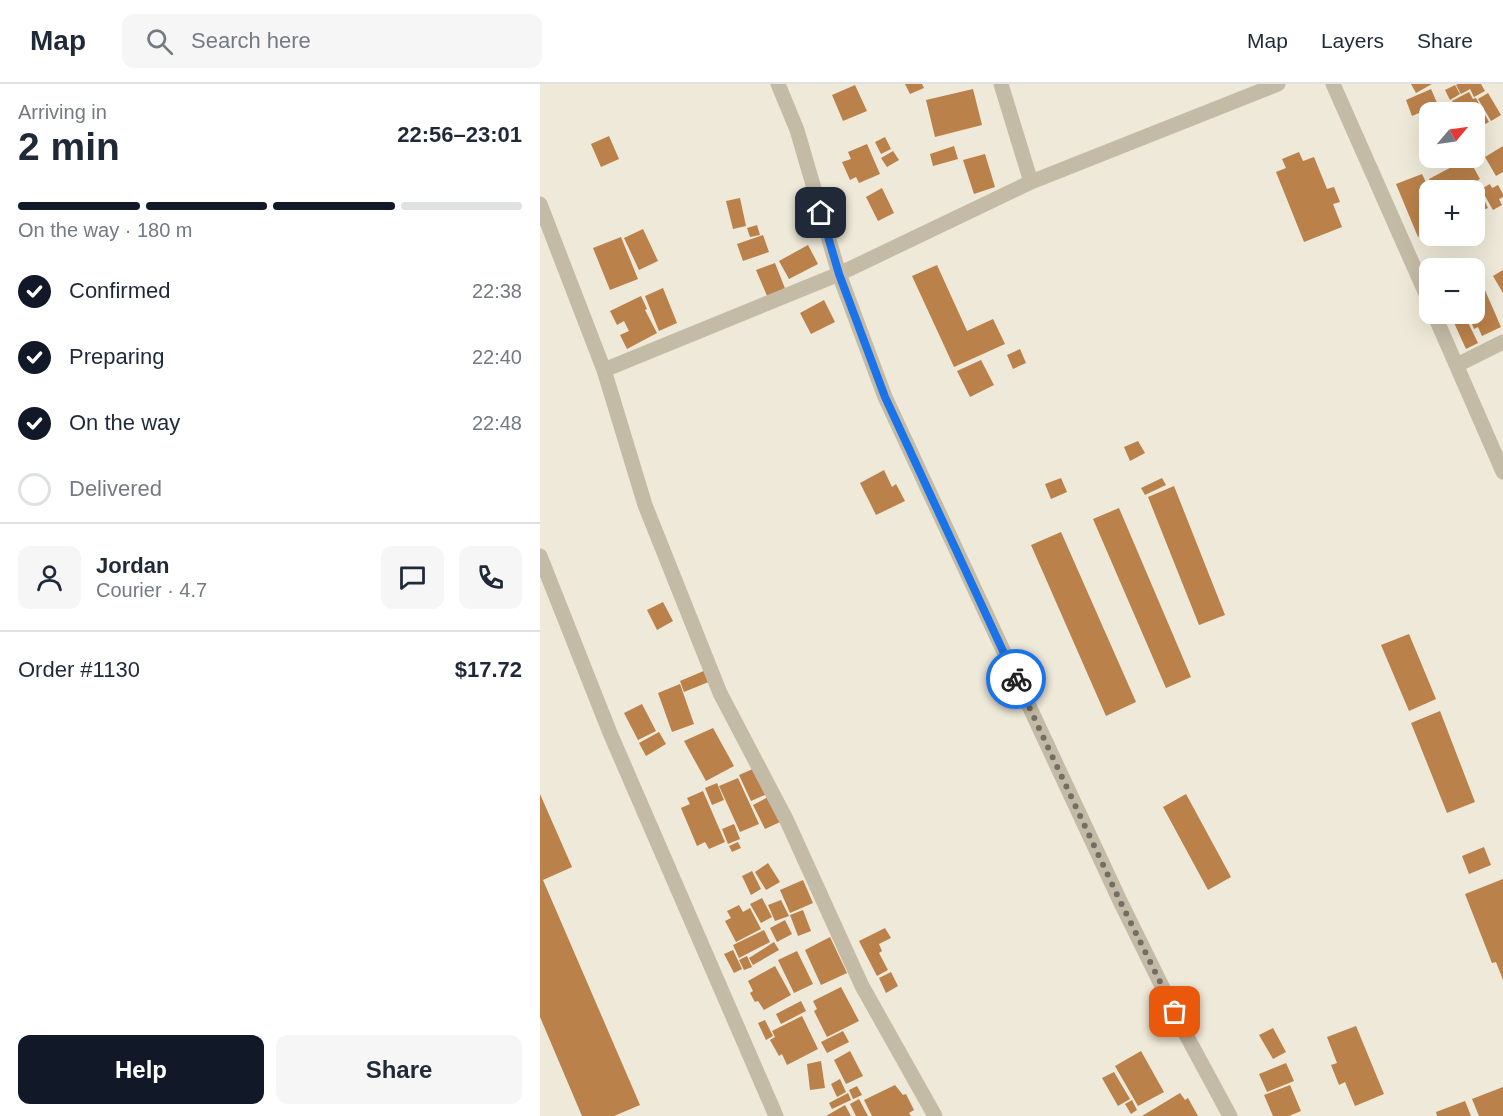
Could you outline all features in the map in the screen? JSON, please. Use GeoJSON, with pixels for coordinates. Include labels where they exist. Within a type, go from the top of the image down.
{"type":"FeatureCollection","features":[{"type":"Feature","properties":{"kind":"street"},"geometry":{"type":"LineString","coordinates":[[778,84],[796,130],[839,274],[885,397],[1120,901],[1230,1116]]}},
{"type":"Feature","properties":{"kind":"street"},"geometry":{"type":"LineString","coordinates":[[1001,84],[1031,182]]}},
{"type":"Feature","properties":{"kind":"street"},"geometry":{"type":"LineString","coordinates":[[604,370],[839,274],[1031,182],[1278,84]]}},
{"type":"Feature","properties":{"kind":"street"},"geometry":{"type":"LineString","coordinates":[[1333,84],[1419,278]]}},
{"type":"Feature","properties":{"kind":"street"},"geometry":{"type":"LineString","coordinates":[[540,204],[604,370],[645,505],[720,693],[787,821],[862,986],[935,1116]]}},
{"type":"Feature","properties":{"kind":"street"},"geometry":{"type":"LineString","coordinates":[[1439,324],[1503,472]]}},
{"type":"Feature","properties":{"kind":"street"},"geometry":{"type":"LineString","coordinates":[[1457,365],[1503,342]]}},
{"type":"Feature","properties":{"kind":"street"},"geometry":{"type":"LineString","coordinates":[[540,556],[610,733],[776,1116]]}},
{"type":"Feature","properties":{"kind":"building"},"geometry":{"type":"Polygon","coordinates":[[[905,84],[922,84],[924,88],[910,94],[905,84]]]}},
{"type":"Feature","properties":{"kind":"building"},"geometry":{"type":"Polygon","coordinates":[[[1411,84],[1432,84],[1416,93],[1411,84]]]}},
{"type":"Feature","properties":{"kind":"building"},"geometry":{"type":"Polygon","coordinates":[[[1481,84],[1485,91],[1474,97],[1470,89],[1461,94],[1456,85],[1481,84]]]}},
{"type":"Feature","properties":{"kind":"building"},"geometry":{"type":"Polygon","coordinates":[[[855,85],[867,111],[843,121],[832,95],[855,85]]]}},
{"type":"Feature","properties":{"kind":"building"},"geometry":{"type":"Polygon","coordinates":[[[1455,85],[1460,94],[1450,100],[1445,90],[1455,85]]]}},
{"type":"Feature","properties":{"kind":"building"},"geometry":{"type":"Polygon","coordinates":[[[973,89],[982,125],[935,137],[926,100],[973,89]]]}},
{"type":"Feature","properties":{"kind":"building"},"geometry":{"type":"Polygon","coordinates":[[[1431,89],[1437,102],[1419,102],[1419,113],[1412,116],[1406,100],[1431,89]]]}},
{"type":"Feature","properties":{"kind":"building"},"geometry":{"type":"Polygon","coordinates":[[[1469,92],[1478,102],[1453,102],[1469,92]]]}},
{"type":"Feature","properties":{"kind":"building"},"geometry":{"type":"Polygon","coordinates":[[[1488,93],[1501,115],[1491,121],[1485,111],[1485,102],[1480,102],[1478,99],[1488,93]]]}},
{"type":"Feature","properties":{"kind":"building"},"geometry":{"type":"Polygon","coordinates":[[[609,136],[619,159],[601,167],[591,144],[609,136]]]}},
{"type":"Feature","properties":{"kind":"building"},"geometry":{"type":"Polygon","coordinates":[[[885,137],[891,149],[881,154],[875,142],[885,137]]]}},
{"type":"Feature","properties":{"kind":"building"},"geometry":{"type":"Polygon","coordinates":[[[867,144],[880,174],[859,183],[856,177],[850,180],[842,162],[851,159],[848,152],[867,144]]]}},
{"type":"Feature","properties":{"kind":"building"},"geometry":{"type":"Polygon","coordinates":[[[954,146],[958,159],[933,166],[930,154],[954,146]]]}},
{"type":"Feature","properties":{"kind":"building"},"geometry":{"type":"Polygon","coordinates":[[[1503,146],[1503,172],[1496,176],[1485,157],[1503,146]]]}},
{"type":"Feature","properties":{"kind":"building"},"geometry":{"type":"Polygon","coordinates":[[[893,151],[899,160],[887,167],[881,158],[893,151]]]}},
{"type":"Feature","properties":{"kind":"building"},"geometry":{"type":"Polygon","coordinates":[[[1299,152],[1303,161],[1314,157],[1327,189],[1334,187],[1340,202],[1333,204],[1342,227],[1304,242],[1276,172],[1286,168],[1282,159],[1299,152]]]}},
{"type":"Feature","properties":{"kind":"building"},"geometry":{"type":"Polygon","coordinates":[[[985,154],[995,187],[974,194],[963,160],[985,154]]]}},
{"type":"Feature","properties":{"kind":"building"},"geometry":{"type":"Polygon","coordinates":[[[1450,168],[1474,168],[1480,179],[1429,180],[1450,168]]]}},
{"type":"Feature","properties":{"kind":"building"},"geometry":{"type":"Polygon","coordinates":[[[1422,174],[1425,180],[1419,180],[1419,237],[1418,237],[1396,184],[1422,174]]]}},
{"type":"Feature","properties":{"kind":"building"},"geometry":{"type":"Polygon","coordinates":[[[1490,184],[1492,188],[1498,185],[1503,194],[1503,197],[1499,199],[1502,205],[1493,210],[1485,196],[1485,187],[1490,184]]]}},
{"type":"Feature","properties":{"kind":"building"},"geometry":{"type":"Polygon","coordinates":[[[882,188],[894,213],[878,221],[866,197],[882,188]]]}},
{"type":"Feature","properties":{"kind":"building"},"geometry":{"type":"Polygon","coordinates":[[[740,198],[746,226],[733,229],[726,201],[740,198]]]}},
{"type":"Feature","properties":{"kind":"building"},"geometry":{"type":"Polygon","coordinates":[[[757,225],[760,235],[750,237],[747,228],[757,225]]]}},
{"type":"Feature","properties":{"kind":"building"},"geometry":{"type":"Polygon","coordinates":[[[643,229],[658,261],[639,270],[624,238],[643,229]]]}},
{"type":"Feature","properties":{"kind":"building"},"geometry":{"type":"Polygon","coordinates":[[[763,235],[769,252],[743,261],[737,244],[763,235]]]}},
{"type":"Feature","properties":{"kind":"building"},"geometry":{"type":"Polygon","coordinates":[[[621,237],[638,279],[610,290],[593,248],[621,237]]]}},
{"type":"Feature","properties":{"kind":"building"},"geometry":{"type":"Polygon","coordinates":[[[808,245],[818,264],[789,279],[779,261],[808,245]]]}},
{"type":"Feature","properties":{"kind":"building"},"geometry":{"type":"Polygon","coordinates":[[[775,263],[786,291],[768,298],[756,270],[775,263]]]}},
{"type":"Feature","properties":{"kind":"building"},"geometry":{"type":"Polygon","coordinates":[[[937,265],[967,331],[993,319],[1005,344],[954,367],[912,276],[937,265]]]}},
{"type":"Feature","properties":{"kind":"building"},"geometry":{"type":"Polygon","coordinates":[[[1503,270],[1503,293],[1493,276],[1503,270]]]}},
{"type":"Feature","properties":{"kind":"building"},"geometry":{"type":"Polygon","coordinates":[[[663,288],[677,323],[659,331],[645,296],[663,288]]]}},
{"type":"Feature","properties":{"kind":"building"},"geometry":{"type":"Polygon","coordinates":[[[1485,290],[1501,327],[1482,336],[1478,327],[1474,329],[1472,324],[1485,324],[1485,290]]]}},
{"type":"Feature","properties":{"kind":"building"},"geometry":{"type":"Polygon","coordinates":[[[641,296],[647,309],[645,310],[657,333],[627,349],[620,335],[629,331],[624,321],[617,325],[610,311],[641,296]]]}},
{"type":"Feature","properties":{"kind":"building"},"geometry":{"type":"Polygon","coordinates":[[[824,300],[835,322],[811,334],[800,313],[824,300]]]}},
{"type":"Feature","properties":{"kind":"building"},"geometry":{"type":"Polygon","coordinates":[[[1455,324],[1469,324],[1478,343],[1466,349],[1455,324]]]}},
{"type":"Feature","properties":{"kind":"building"},"geometry":{"type":"Polygon","coordinates":[[[1020,349],[1026,363],[1013,369],[1007,355],[1020,349]]]}},
{"type":"Feature","properties":{"kind":"building"},"geometry":{"type":"Polygon","coordinates":[[[981,360],[994,385],[970,397],[957,371],[981,360]]]}},
{"type":"Feature","properties":{"kind":"building"},"geometry":{"type":"Polygon","coordinates":[[[1138,441],[1145,453],[1130,461],[1124,447],[1138,441]]]}},
{"type":"Feature","properties":{"kind":"building"},"geometry":{"type":"Polygon","coordinates":[[[884,470],[892,487],[896,484],[905,501],[876,515],[860,483],[884,470]]]}},
{"type":"Feature","properties":{"kind":"building"},"geometry":{"type":"Polygon","coordinates":[[[1061,478],[1067,492],[1051,499],[1045,484],[1061,478]]]}},
{"type":"Feature","properties":{"kind":"building"},"geometry":{"type":"Polygon","coordinates":[[[1162,478],[1166,485],[1145,495],[1141,488],[1162,478]]]}},
{"type":"Feature","properties":{"kind":"building"},"geometry":{"type":"Polygon","coordinates":[[[1174,486],[1225,615],[1199,625],[1148,497],[1174,486]]]}},
{"type":"Feature","properties":{"kind":"building"},"geometry":{"type":"Polygon","coordinates":[[[1119,508],[1191,677],[1166,688],[1093,519],[1119,508]]]}},
{"type":"Feature","properties":{"kind":"building"},"geometry":{"type":"Polygon","coordinates":[[[1061,532],[1136,702],[1106,716],[1031,545],[1061,532]]]}},
{"type":"Feature","properties":{"kind":"building"},"geometry":{"type":"Polygon","coordinates":[[[663,602],[673,621],[657,630],[647,610],[663,602]]]}},
{"type":"Feature","properties":{"kind":"building"},"geometry":{"type":"Polygon","coordinates":[[[1409,634],[1436,699],[1409,711],[1381,645],[1409,634]]]}},
{"type":"Feature","properties":{"kind":"building"},"geometry":{"type":"Polygon","coordinates":[[[706,670],[711,681],[684,692],[680,681],[706,670]]]}},
{"type":"Feature","properties":{"kind":"building"},"geometry":{"type":"Polygon","coordinates":[[[680,684],[694,724],[672,732],[658,693],[680,684]]]}},
{"type":"Feature","properties":{"kind":"building"},"geometry":{"type":"Polygon","coordinates":[[[642,704],[656,731],[638,740],[624,713],[642,704]]]}},
{"type":"Feature","properties":{"kind":"building"},"geometry":{"type":"Polygon","coordinates":[[[1440,711],[1475,802],[1447,813],[1411,723],[1440,711]]]}},
{"type":"Feature","properties":{"kind":"building"},"geometry":{"type":"Polygon","coordinates":[[[713,728],[734,766],[706,781],[684,741],[713,728]]]}},
{"type":"Feature","properties":{"kind":"building"},"geometry":{"type":"Polygon","coordinates":[[[659,732],[666,744],[646,756],[639,743],[659,732]]]}},
{"type":"Feature","properties":{"kind":"building"},"geometry":{"type":"Polygon","coordinates":[[[755,768],[767,794],[751,801],[739,775],[755,768]]]}},
{"type":"Feature","properties":{"kind":"building"},"geometry":{"type":"Polygon","coordinates":[[[738,778],[759,824],[740,832],[719,786],[738,778]]]}},
{"type":"Feature","properties":{"kind":"building"},"geometry":{"type":"Polygon","coordinates":[[[717,783],[724,800],[712,805],[705,788],[717,783]]]}},
{"type":"Feature","properties":{"kind":"building"},"geometry":{"type":"Polygon","coordinates":[[[703,791],[725,842],[709,849],[705,842],[697,846],[681,808],[690,804],[687,798],[703,791]]]}},
{"type":"Feature","properties":{"kind":"building"},"geometry":{"type":"Polygon","coordinates":[[[540,794],[572,867],[543,880],[640,1105],[614,1116],[582,1116],[540,1017],[540,794]]]}},
{"type":"Feature","properties":{"kind":"building"},"geometry":{"type":"Polygon","coordinates":[[[1186,794],[1231,877],[1208,890],[1163,807],[1186,794]]]}},
{"type":"Feature","properties":{"kind":"building"},"geometry":{"type":"Polygon","coordinates":[[[768,797],[780,822],[765,829],[753,805],[768,797]]]}},
{"type":"Feature","properties":{"kind":"building"},"geometry":{"type":"Polygon","coordinates":[[[734,824],[740,839],[728,844],[722,829],[734,824]]]}},
{"type":"Feature","properties":{"kind":"building"},"geometry":{"type":"Polygon","coordinates":[[[738,842],[741,848],[732,852],[729,846],[738,842]]]}},
{"type":"Feature","properties":{"kind":"building"},"geometry":{"type":"Polygon","coordinates":[[[1484,847],[1491,865],[1469,874],[1462,856],[1484,847]]]}},
{"type":"Feature","properties":{"kind":"building"},"geometry":{"type":"Polygon","coordinates":[[[768,863],[780,882],[766,890],[755,872],[768,863]]]}},
{"type":"Feature","properties":{"kind":"building"},"geometry":{"type":"Polygon","coordinates":[[[752,871],[761,889],[751,895],[742,876],[752,871]]]}},
{"type":"Feature","properties":{"kind":"building"},"geometry":{"type":"Polygon","coordinates":[[[1503,879],[1503,980],[1496,962],[1492,963],[1465,894],[1503,879]]]}},
{"type":"Feature","properties":{"kind":"building"},"geometry":{"type":"Polygon","coordinates":[[[803,880],[813,903],[790,913],[780,890],[803,880]]]}},
{"type":"Feature","properties":{"kind":"building"},"geometry":{"type":"Polygon","coordinates":[[[762,898],[772,917],[761,923],[750,904],[762,898]]]}},
{"type":"Feature","properties":{"kind":"building"},"geometry":{"type":"Polygon","coordinates":[[[781,900],[789,916],[775,921],[768,905],[781,900]]]}},
{"type":"Feature","properties":{"kind":"building"},"geometry":{"type":"Polygon","coordinates":[[[739,905],[743,912],[750,908],[761,929],[736,942],[725,921],[731,918],[727,911],[739,905]]]}},
{"type":"Feature","properties":{"kind":"building"},"geometry":{"type":"Polygon","coordinates":[[[803,910],[811,931],[798,936],[790,915],[803,910]]]}},
{"type":"Feature","properties":{"kind":"building"},"geometry":{"type":"Polygon","coordinates":[[[785,920],[792,934],[777,942],[770,928],[785,920]]]}},
{"type":"Feature","properties":{"kind":"building"},"geometry":{"type":"Polygon","coordinates":[[[885,928],[891,938],[879,944],[882,951],[879,953],[888,970],[877,976],[859,941],[885,928]]]}},
{"type":"Feature","properties":{"kind":"building"},"geometry":{"type":"Polygon","coordinates":[[[764,930],[770,942],[739,958],[733,945],[764,930]]]}},
{"type":"Feature","properties":{"kind":"building"},"geometry":{"type":"Polygon","coordinates":[[[830,937],[847,973],[821,985],[805,950],[830,937]]]}},
{"type":"Feature","properties":{"kind":"building"},"geometry":{"type":"Polygon","coordinates":[[[774,942],[779,950],[753,965],[749,958],[774,942]]]}},
{"type":"Feature","properties":{"kind":"building"},"geometry":{"type":"Polygon","coordinates":[[[733,950],[742,969],[734,973],[724,954],[733,950]]]}},
{"type":"Feature","properties":{"kind":"building"},"geometry":{"type":"Polygon","coordinates":[[[797,951],[813,984],[794,993],[778,960],[797,951]]]}},
{"type":"Feature","properties":{"kind":"building"},"geometry":{"type":"Polygon","coordinates":[[[747,956],[752,967],[744,970],[739,960],[747,956]]]}},
{"type":"Feature","properties":{"kind":"building"},"geometry":{"type":"Polygon","coordinates":[[[775,966],[791,995],[764,1010],[758,1001],[755,1002],[750,993],[753,991],[748,981],[775,966]]]}},
{"type":"Feature","properties":{"kind":"building"},"geometry":{"type":"Polygon","coordinates":[[[891,972],[898,986],[886,993],[879,978],[891,972]]]}},
{"type":"Feature","properties":{"kind":"building"},"geometry":{"type":"Polygon","coordinates":[[[841,987],[859,1021],[827,1037],[814,1011],[817,1009],[813,1001],[841,987]]]}},
{"type":"Feature","properties":{"kind":"building"},"geometry":{"type":"Polygon","coordinates":[[[801,1001],[806,1011],[781,1024],[776,1014],[801,1001]]]}},
{"type":"Feature","properties":{"kind":"building"},"geometry":{"type":"Polygon","coordinates":[[[802,1016],[818,1049],[787,1065],[782,1054],[779,1056],[770,1040],[775,1037],[772,1031],[802,1016]]]}},
{"type":"Feature","properties":{"kind":"building"},"geometry":{"type":"Polygon","coordinates":[[[765,1020],[773,1036],[766,1040],[758,1023],[765,1020]]]}},
{"type":"Feature","properties":{"kind":"building"},"geometry":{"type":"Polygon","coordinates":[[[1356,1026],[1384,1094],[1355,1106],[1345,1082],[1339,1085],[1331,1065],[1337,1063],[1327,1037],[1356,1026]]]}},
{"type":"Feature","properties":{"kind":"building"},"geometry":{"type":"Polygon","coordinates":[[[1273,1028],[1286,1052],[1273,1059],[1259,1035],[1273,1028]]]}},
{"type":"Feature","properties":{"kind":"building"},"geometry":{"type":"Polygon","coordinates":[[[843,1031],[849,1042],[827,1053],[821,1042],[843,1031]]]}},
{"type":"Feature","properties":{"kind":"building"},"geometry":{"type":"Polygon","coordinates":[[[850,1051],[863,1076],[846,1084],[834,1060],[850,1051]]]}},
{"type":"Feature","properties":{"kind":"building"},"geometry":{"type":"Polygon","coordinates":[[[1141,1051],[1164,1092],[1138,1106],[1115,1066],[1141,1051]]]}},
{"type":"Feature","properties":{"kind":"building"},"geometry":{"type":"Polygon","coordinates":[[[821,1061],[825,1088],[810,1090],[807,1064],[821,1061]]]}},
{"type":"Feature","properties":{"kind":"building"},"geometry":{"type":"Polygon","coordinates":[[[1286,1063],[1294,1081],[1267,1092],[1259,1074],[1286,1063]]]}},
{"type":"Feature","properties":{"kind":"building"},"geometry":{"type":"Polygon","coordinates":[[[1114,1072],[1130,1099],[1118,1106],[1102,1078],[1114,1072]]]}},
{"type":"Feature","properties":{"kind":"building"},"geometry":{"type":"Polygon","coordinates":[[[840,1079],[846,1092],[837,1097],[831,1084],[840,1079]]]}},
{"type":"Feature","properties":{"kind":"building"},"geometry":{"type":"Polygon","coordinates":[[[895,1085],[903,1095],[906,1094],[914,1110],[909,1113],[911,1116],[872,1116],[864,1100],[895,1085]]]}},
{"type":"Feature","properties":{"kind":"building"},"geometry":{"type":"Polygon","coordinates":[[[1290,1085],[1301,1111],[1289,1116],[1273,1116],[1264,1095],[1290,1085]]]}},
{"type":"Feature","properties":{"kind":"building"},"geometry":{"type":"Polygon","coordinates":[[[857,1086],[862,1095],[853,1099],[849,1090],[857,1086]]]}},
{"type":"Feature","properties":{"kind":"building"},"geometry":{"type":"Polygon","coordinates":[[[1503,1087],[1503,1116],[1479,1116],[1472,1099],[1503,1087]]]}},
{"type":"Feature","properties":{"kind":"building"},"geometry":{"type":"Polygon","coordinates":[[[848,1093],[851,1100],[832,1109],[829,1103],[848,1093]]]}},
{"type":"Feature","properties":{"kind":"building"},"geometry":{"type":"Polygon","coordinates":[[[1180,1093],[1185,1100],[1188,1098],[1198,1116],[1142,1116],[1180,1093]]]}},
{"type":"Feature","properties":{"kind":"building"},"geometry":{"type":"Polygon","coordinates":[[[859,1099],[868,1116],[856,1116],[850,1104],[859,1099]]]}},
{"type":"Feature","properties":{"kind":"building"},"geometry":{"type":"Polygon","coordinates":[[[1132,1100],[1137,1110],[1131,1114],[1125,1104],[1132,1100]]]}},
{"type":"Feature","properties":{"kind":"building"},"geometry":{"type":"Polygon","coordinates":[[[1465,1101],[1471,1116],[1437,1116],[1436,1112],[1465,1101]]]}},
{"type":"Feature","properties":{"kind":"building"},"geometry":{"type":"Polygon","coordinates":[[[845,1105],[851,1116],[826,1116],[845,1105]]]}},
{"type":"Feature","properties":{"kind":"way so far"},"geometry":{"type":"LineString","coordinates":[[1016,679],[1120,901],[1175,1012]]}},
{"type":"Feature","properties":{"kind":"route"},"geometry":{"type":"LineString","coordinates":[[821,213],[839,274],[885,397],[1016,679]]}}]}
